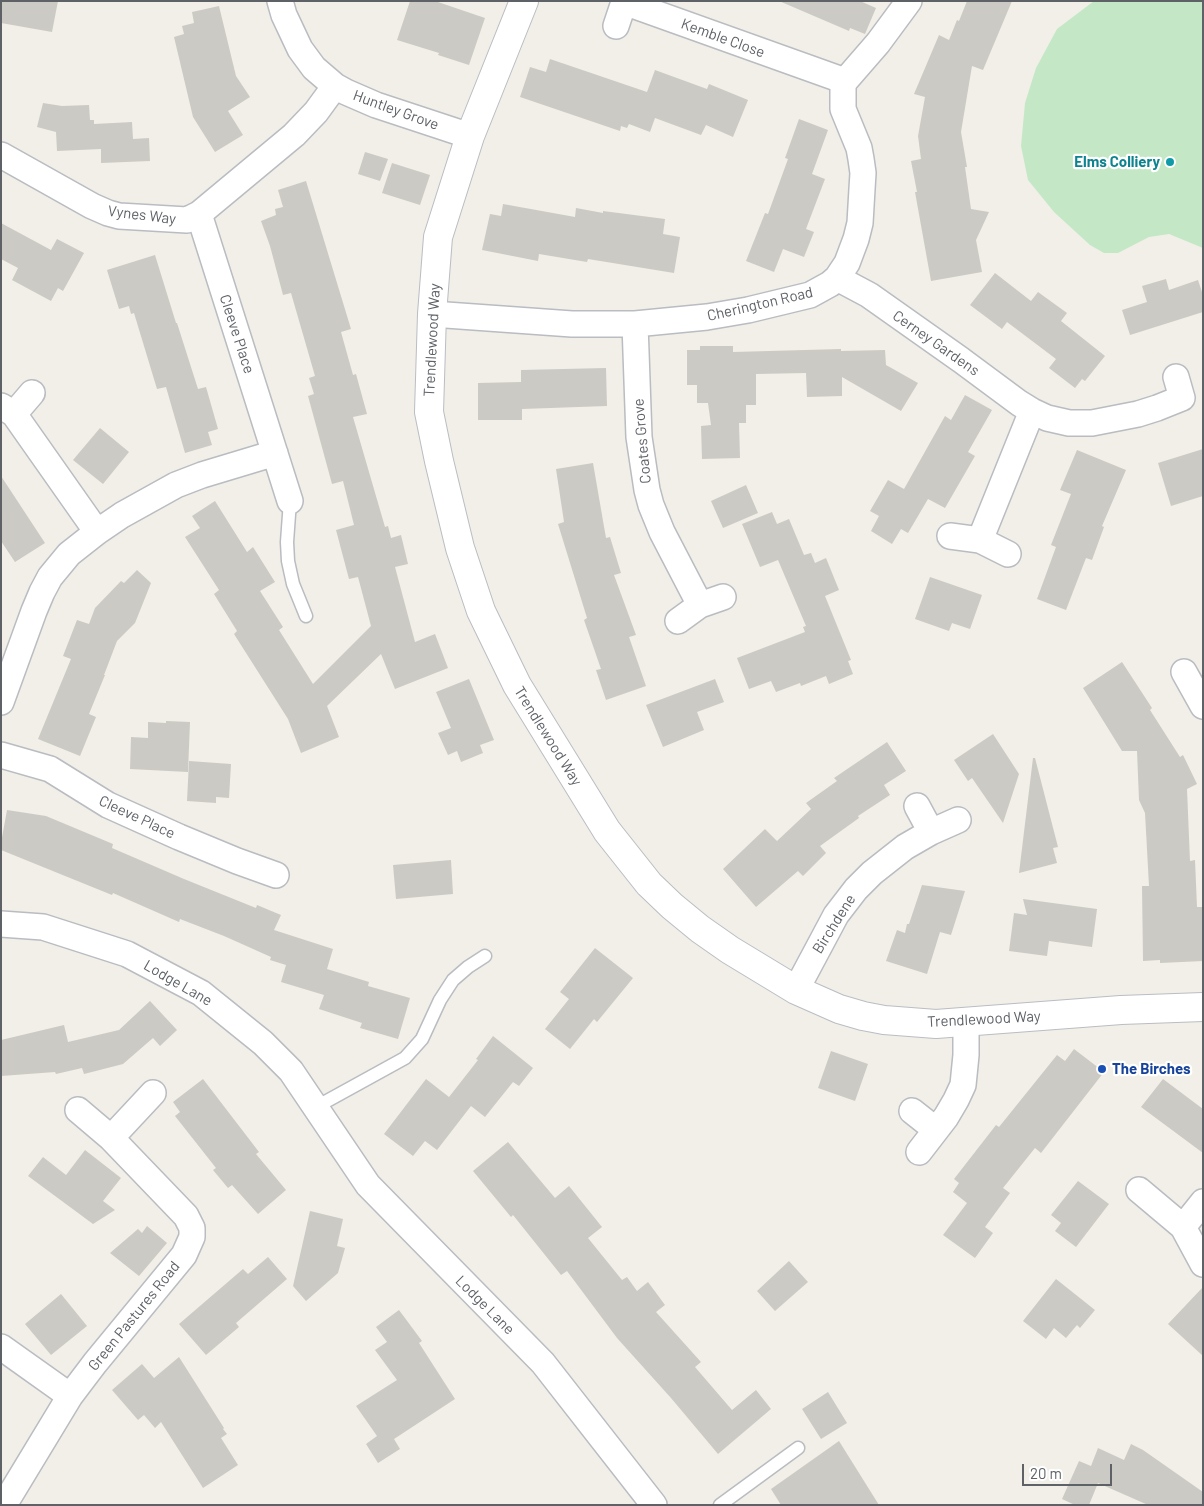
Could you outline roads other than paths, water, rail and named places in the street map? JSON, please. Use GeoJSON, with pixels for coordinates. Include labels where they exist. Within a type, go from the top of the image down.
{"type":"FeatureCollection","features":[{"type":"Feature","properties":{"kind":"street","name":"Huntley Grove"},"geometry":{"type":"LineString","coordinates":[[280,1],[284,15],[300,48],[314,68],[335,86],[376,105],[470,136]]}},
{"type":"Feature","properties":{"kind":"street","name":"Trendlewood Way"},"geometry":{"type":"LineString","coordinates":[[524,1],[470,136],[438,237],[432,314],[429,412],[460,548],[481,611],[516,685],[607,831],[650,884],[672,906],[700,929],[730,950],[796,990],[839,1009],[884,1020],[936,1024],[1121,1010],[1203,1007]]}},
{"type":"Feature","properties":{"kind":"street"},"geometry":{"type":"LineString","coordinates":[[845,81],[878,43],[909,1]]}},
{"type":"Feature","properties":{"kind":"street","name":"Kemble Close"},"geometry":{"type":"LineString","coordinates":[[616,26],[624,2],[845,81]]}},
{"type":"Feature","properties":{"kind":"street","name":"Cherington Road"},"geometry":{"type":"LineString","coordinates":[[432,314],[572,324],[635,324],[707,317],[748,310],[810,295],[825,287],[837,278],[847,263],[860,223],[863,173],[858,148],[843,110],[842,93],[845,81]]}},
{"type":"Feature","properties":{"kind":"street","name":"Vynes Way"},"geometry":{"type":"LineString","coordinates":[[1,155],[108,213],[119,216],[187,220],[199,214],[294,135],[316,112],[335,86]]}},
{"type":"Feature","properties":{"kind":"street","name":"Cleeve Place"},"geometry":{"type":"LineString","coordinates":[[199,214],[290,501]]}},
{"type":"Feature","properties":{"kind":"street","name":"Cerney Gardens"},"geometry":{"type":"LineString","coordinates":[[837,278],[869,295],[1032,411],[1057,421],[1080,424],[1104,421],[1138,414],[1182,398],[1176,377]]}},
{"type":"Feature","properties":{"kind":"street","name":"Coates Grove"},"geometry":{"type":"LineString","coordinates":[[635,324],[639,437],[647,490],[662,532],[712,601],[678,621]]}},
{"type":"Feature","properties":{"kind":"street"},"geometry":{"type":"LineString","coordinates":[[32,393],[8,410],[97,532]]}},
{"type":"Feature","properties":{"kind":"street"},"geometry":{"type":"LineString","coordinates":[[980,540],[1032,411]]}},
{"type":"Feature","properties":{"kind":"street"},"geometry":{"type":"LineString","coordinates":[[1,702],[34,611],[50,577],[69,554],[97,532],[151,498],[176,485],[202,475],[275,453]]}},
{"type":"Feature","properties":{"kind":"street"},"geometry":{"type":"LineString","coordinates":[[950,536],[980,540],[1008,554]]}},
{"type":"Feature","properties":{"kind":"street"},"geometry":{"type":"LineString","coordinates":[[1184,672],[1201,700]]}},
{"type":"Feature","properties":{"kind":"street","name":"Cleeve Place"},"geometry":{"type":"LineString","coordinates":[[1,755],[50,769],[108,805],[195,844],[276,875]]}},
{"type":"Feature","properties":{"kind":"street"},"geometry":{"type":"LineString","coordinates":[[917,806],[930,832]]}},
{"type":"Feature","properties":{"kind":"street","name":"Birchdene"},"geometry":{"type":"LineString","coordinates":[[796,990],[836,915],[856,889],[872,873],[895,855],[930,832],[958,820]]}},
{"type":"Feature","properties":{"kind":"street","name":"Lodge Lane"},"geometry":{"type":"LineString","coordinates":[[1,924],[43,927],[127,954],[201,993],[263,1043],[290,1071],[368,1186],[543,1363],[654,1505]]}},
{"type":"Feature","properties":{"kind":"street"},"geometry":{"type":"LineString","coordinates":[[919,1152],[946,1117],[956,1100],[964,1080],[966,1022]]}},
{"type":"Feature","properties":{"kind":"street"},"geometry":{"type":"LineString","coordinates":[[112,1138],[153,1093]]}},
{"type":"Feature","properties":{"kind":"street","name":"Green Pastures Road"},"geometry":{"type":"LineString","coordinates":[[4,1505],[70,1396],[184,1255],[192,1237],[192,1228],[186,1216],[112,1138],[78,1110]]}},
{"type":"Feature","properties":{"kind":"street"},"geometry":{"type":"LineString","coordinates":[[912,1112],[936,1130]]}},
{"type":"Feature","properties":{"kind":"street"},"geometry":{"type":"LineString","coordinates":[[1139,1190],[1183,1227],[1203,1264]]}},
{"type":"Feature","properties":{"kind":"street"},"geometry":{"type":"LineString","coordinates":[[1183,1227],[1202,1203]]}},
{"type":"Feature","properties":{"kind":"street"},"geometry":{"type":"LineString","coordinates":[[1,1347],[70,1396]]}},
{"type":"Feature","properties":{"kind":"lane"},"geometry":{"type":"LineString","coordinates":[[290,501],[288,561],[306,616]]}},
{"type":"Feature","properties":{"kind":"lane"},"geometry":{"type":"LineString","coordinates":[[316,1108],[405,1058],[422,1038],[440,1000],[453,980],[485,956]]}},
{"type":"Feature","properties":{"kind":"lane"},"geometry":{"type":"LineString","coordinates":[[720,1505],[798,1448]]}},
{"type":"Feature","properties":{"kind":"place","name":"Elms Colliery"},"geometry":{"type":"Point","coordinates":[1170,162]}},
{"type":"Feature","properties":{"kind":"place","name":"The Birches"},"geometry":{"type":"Point","coordinates":[1102,1069]}}]}
